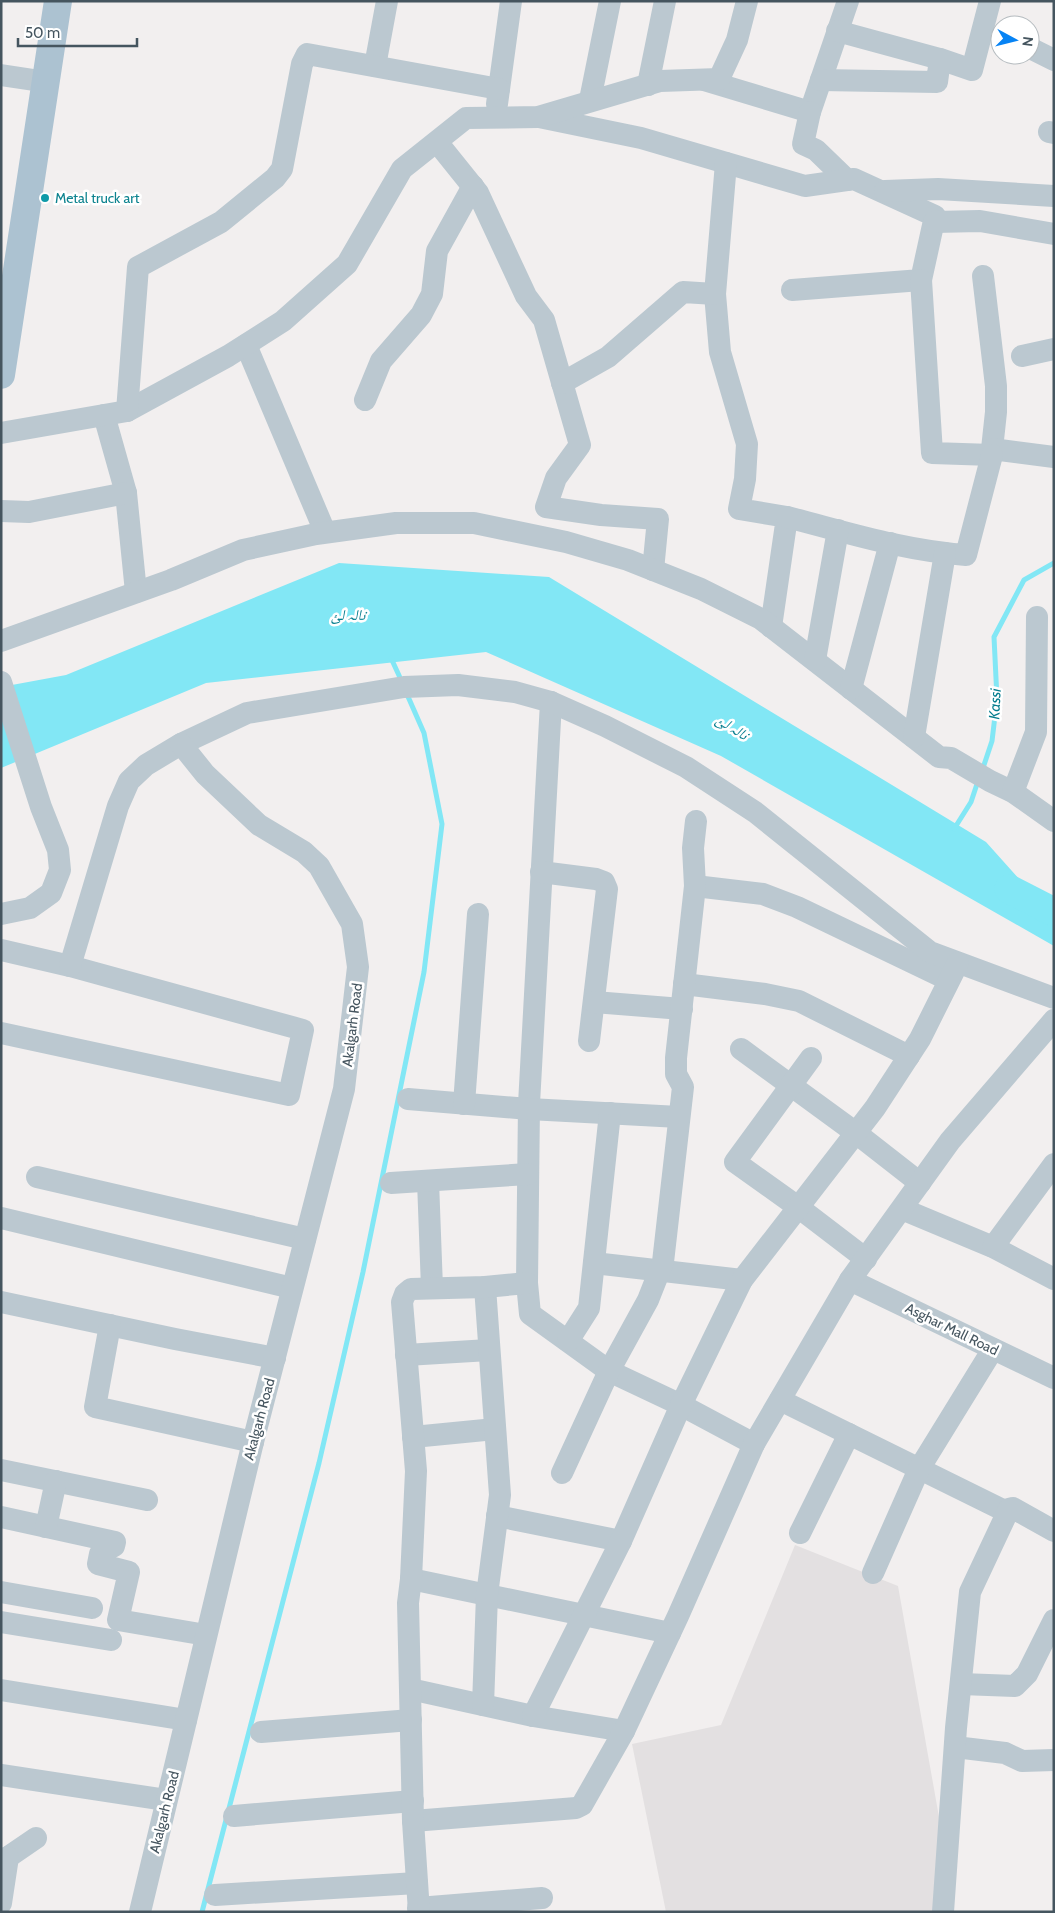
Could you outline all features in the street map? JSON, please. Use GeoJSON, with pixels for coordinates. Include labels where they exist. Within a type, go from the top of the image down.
{"type":"FeatureCollection","features":[{"type":"Feature","properties":{"kind":"main road"},"geometry":{"type":"LineString","coordinates":[[1,375],[58,1]]}},
{"type":"Feature","properties":{"kind":"street"},"geometry":{"type":"LineString","coordinates":[[375,66],[387,1]]}},
{"type":"Feature","properties":{"kind":"street"},"geometry":{"type":"LineString","coordinates":[[495,117],[512,1]]}},
{"type":"Feature","properties":{"kind":"street"},"geometry":{"type":"LineString","coordinates":[[590,100],[610,1]]}},
{"type":"Feature","properties":{"kind":"street"},"geometry":{"type":"LineString","coordinates":[[648,84],[666,1]]}},
{"type":"Feature","properties":{"kind":"street"},"geometry":{"type":"LineString","coordinates":[[538,116],[660,81],[719,79],[737,40],[747,1]]}},
{"type":"Feature","properties":{"kind":"street"},"geometry":{"type":"LineString","coordinates":[[847,180],[816,150],[803,144],[810,112],[848,1]]}},
{"type":"Feature","properties":{"kind":"street"},"geometry":{"type":"LineString","coordinates":[[837,31],[972,70],[990,1]]}},
{"type":"Feature","properties":{"kind":"street"},"geometry":{"type":"LineString","coordinates":[[1040,53],[1054,60]]}},
{"type":"Feature","properties":{"kind":"street"},"geometry":{"type":"LineString","coordinates":[[126,411],[138,267],[221,222],[275,178],[282,168],[302,64],[306,54],[499,89]]}},
{"type":"Feature","properties":{"kind":"street"},"geometry":{"type":"LineString","coordinates":[[821,80],[937,82],[940,60]]}},
{"type":"Feature","properties":{"kind":"street"},"geometry":{"type":"LineString","coordinates":[[1,75],[47,82]]}},
{"type":"Feature","properties":{"kind":"street"},"geometry":{"type":"LineString","coordinates":[[704,80],[810,112]]}},
{"type":"Feature","properties":{"kind":"street"},"geometry":{"type":"LineString","coordinates":[[1,434],[126,411],[228,356],[283,321],[347,264],[402,169],[466,118],[538,116],[641,138],[804,186],[854,179],[935,216],[921,280],[932,453],[992,452],[1054,457]]}},
{"type":"Feature","properties":{"kind":"street"},"geometry":{"type":"LineString","coordinates":[[437,142],[478,193],[526,296],[544,320],[580,445],[556,478],[546,507],[601,515],[658,520],[653,570]]}},
{"type":"Feature","properties":{"kind":"street"},"geometry":{"type":"LineString","coordinates":[[726,163],[715,294],[720,352],[747,444],[746,479],[739,509],[787,517],[890,543],[956,554]]}},
{"type":"Feature","properties":{"kind":"street"},"geometry":{"type":"LineString","coordinates":[[365,400],[381,361],[421,315],[432,294],[437,251],[473,186]]}},
{"type":"Feature","properties":{"kind":"street"},"geometry":{"type":"LineString","coordinates":[[879,191],[938,189],[1054,196]]}},
{"type":"Feature","properties":{"kind":"street"},"geometry":{"type":"LineString","coordinates":[[934,222],[980,221],[1054,234]]}},
{"type":"Feature","properties":{"kind":"street"},"geometry":{"type":"LineString","coordinates":[[914,737],[956,554],[992,452],[996,412],[996,386],[982,276]]}},
{"type":"Feature","properties":{"kind":"street"},"geometry":{"type":"LineString","coordinates":[[792,290],[921,280]]}},
{"type":"Feature","properties":{"kind":"street"},"geometry":{"type":"LineString","coordinates":[[562,383],[608,358],[683,292],[715,294]]}},
{"type":"Feature","properties":{"kind":"street"},"geometry":{"type":"LineString","coordinates":[[246,345],[325,532]]}},
{"type":"Feature","properties":{"kind":"street"},"geometry":{"type":"LineString","coordinates":[[1022,356],[1054,348]]}},
{"type":"Feature","properties":{"kind":"street"},"geometry":{"type":"LineString","coordinates":[[104,415],[126,493],[136,592]]}},
{"type":"Feature","properties":{"kind":"street"},"geometry":{"type":"LineString","coordinates":[[1,511],[29,512],[126,493]]}},
{"type":"Feature","properties":{"kind":"street"},"geometry":{"type":"LineString","coordinates":[[772,627],[787,517]]}},
{"type":"Feature","properties":{"kind":"street"},"geometry":{"type":"LineString","coordinates":[[1,640],[136,592],[244,550],[325,532],[396,523],[474,523],[566,542],[628,560],[701,589],[761,619],[939,757],[951,758],[1013,792],[1054,821]]}},
{"type":"Feature","properties":{"kind":"street"},"geometry":{"type":"LineString","coordinates":[[814,660],[838,530]]}},
{"type":"Feature","properties":{"kind":"street"},"geometry":{"type":"LineString","coordinates":[[851,689],[890,543]]}},
{"type":"Feature","properties":{"kind":"street"},"geometry":{"type":"LineString","coordinates":[[1013,792],[1045,714],[1037,617]]}},
{"type":"Feature","properties":{"kind":"street"},"geometry":{"type":"LineString","coordinates":[[1,683],[41,807],[58,850],[60,870],[50,893],[30,908],[1,914]]}},
{"type":"Feature","properties":{"kind":"street"},"geometry":{"type":"LineString","coordinates":[[70,966],[118,806],[129,781],[146,765],[182,744],[247,713],[404,687],[458,685],[515,692],[551,702],[605,726],[686,767],[755,812],[953,972]]}},
{"type":"Feature","properties":{"kind":"street"},"geometry":{"type":"LineString","coordinates":[[551,702],[529,1109],[527,1283],[530,1314],[609,1371],[680,1405],[754,1444]]}},
{"type":"Feature","properties":{"kind":"street","name":"Akalgarh Road"},"geometry":{"type":"LineString","coordinates":[[140,1912],[253,1442],[344,1089],[358,967],[352,924],[319,866],[304,852],[259,825],[205,774],[182,744]]}},
{"type":"Feature","properties":{"kind":"street"},"geometry":{"type":"LineString","coordinates":[[562,1473],[609,1371],[648,1300],[663,1262],[683,1087],[676,1074],[676,1066],[695,886],[693,848],[696,821]]}},
{"type":"Feature","properties":{"kind":"street"},"geometry":{"type":"LineString","coordinates":[[541,872],[596,879],[604,882],[607,889],[589,1041]]}},
{"type":"Feature","properties":{"kind":"street"},"geometry":{"type":"LineString","coordinates":[[695,886],[763,894],[953,972],[1054,998]]}},
{"type":"Feature","properties":{"kind":"street"},"geometry":{"type":"LineString","coordinates":[[464,1104],[478,914]]}},
{"type":"Feature","properties":{"kind":"street"},"geometry":{"type":"LineString","coordinates":[[1,950],[70,966],[303,1030],[289,1095],[1,1033]]}},
{"type":"Feature","properties":{"kind":"street"},"geometry":{"type":"LineString","coordinates":[[532,1716],[622,1540],[680,1405],[742,1280],[875,1108],[920,1038],[953,972]]}},
{"type":"Feature","properties":{"kind":"street"},"geometry":{"type":"LineString","coordinates":[[684,984],[800,1000],[908,1056]]}},
{"type":"Feature","properties":{"kind":"street"},"geometry":{"type":"LineString","coordinates":[[594,1002],[682,1010]]}},
{"type":"Feature","properties":{"kind":"street"},"geometry":{"type":"LineString","coordinates":[[234,1816],[576,1808],[582,1805],[624,1730],[670,1633],[754,1444],[850,1280],[950,1141],[1054,1020]]}},
{"type":"Feature","properties":{"kind":"street"},"geometry":{"type":"LineString","coordinates":[[741,1049],[856,1133],[920,1183]]}},
{"type":"Feature","properties":{"kind":"street"},"geometry":{"type":"LineString","coordinates":[[811,1058],[734,1162],[798,1206],[866,1259]]}},
{"type":"Feature","properties":{"kind":"street"},"geometry":{"type":"LineString","coordinates":[[408,1099],[529,1109],[679,1117]]}},
{"type":"Feature","properties":{"kind":"street"},"geometry":{"type":"LineString","coordinates":[[568,1341],[589,1308],[610,1114]]}},
{"type":"Feature","properties":{"kind":"street"},"geometry":{"type":"LineString","coordinates":[[993,1247],[1054,1164]]}},
{"type":"Feature","properties":{"kind":"street"},"geometry":{"type":"LineString","coordinates":[[391,1183],[528,1174]]}},
{"type":"Feature","properties":{"kind":"street"},"geometry":{"type":"LineString","coordinates":[[37,1177],[305,1238]]}},
{"type":"Feature","properties":{"kind":"street"},"geometry":{"type":"LineString","coordinates":[[428,1181],[432,1288]]}},
{"type":"Feature","properties":{"kind":"street"},"geometry":{"type":"LineString","coordinates":[[902,1209],[993,1247],[1054,1279]]}},
{"type":"Feature","properties":{"kind":"street"},"geometry":{"type":"LineString","coordinates":[[1,1218],[292,1288]]}},
{"type":"Feature","properties":{"kind":"street"},"geometry":{"type":"LineString","coordinates":[[594,1263],[742,1280]]}},
{"type":"Feature","properties":{"kind":"street","name":"Asghar Mall Road"},"geometry":{"type":"LineString","coordinates":[[850,1280],[1054,1378]]}},
{"type":"Feature","properties":{"kind":"street"},"geometry":{"type":"LineString","coordinates":[[527,1283],[485,1287],[411,1289],[405,1294],[402,1302],[416,1471],[408,1604],[410,1689],[418,1910],[542,1898]]}},
{"type":"Feature","properties":{"kind":"street"},"geometry":{"type":"LineString","coordinates":[[483,1705],[487,1595],[500,1495],[485,1287]]}},
{"type":"Feature","properties":{"kind":"street"},"geometry":{"type":"LineString","coordinates":[[1,1302],[275,1358]]}},
{"type":"Feature","properties":{"kind":"street"},"geometry":{"type":"LineString","coordinates":[[110,1325],[95,1407],[253,1442]]}},
{"type":"Feature","properties":{"kind":"street"},"geometry":{"type":"LineString","coordinates":[[873,1573],[919,1469],[993,1349]]}},
{"type":"Feature","properties":{"kind":"street"},"geometry":{"type":"LineString","coordinates":[[406,1355],[489,1350]]}},
{"type":"Feature","properties":{"kind":"street"},"geometry":{"type":"LineString","coordinates":[[780,1400],[1006,1512]]}},
{"type":"Feature","properties":{"kind":"street"},"geometry":{"type":"LineString","coordinates":[[413,1437],[495,1429]]}},
{"type":"Feature","properties":{"kind":"street"},"geometry":{"type":"LineString","coordinates":[[800,1533],[849,1434]]}},
{"type":"Feature","properties":{"kind":"street"},"geometry":{"type":"LineString","coordinates":[[1,1470],[147,1500]]}},
{"type":"Feature","properties":{"kind":"street"},"geometry":{"type":"LineString","coordinates":[[46,1527],[56,1481]]}},
{"type":"Feature","properties":{"kind":"street"},"geometry":{"type":"LineString","coordinates":[[943,1912],[955,1747],[970,1592],[1009,1508],[1013,1508],[1054,1531]]}},
{"type":"Feature","properties":{"kind":"street"},"geometry":{"type":"LineString","coordinates":[[497,1516],[622,1540]]}},
{"type":"Feature","properties":{"kind":"street"},"geometry":{"type":"LineString","coordinates":[[1,1517],[115,1542],[114,1546],[100,1554],[98,1564],[129,1572],[118,1620],[206,1635]]}},
{"type":"Feature","properties":{"kind":"street"},"geometry":{"type":"LineString","coordinates":[[411,1579],[670,1633]]}},
{"type":"Feature","properties":{"kind":"street"},"geometry":{"type":"LineString","coordinates":[[1,1592],[92,1608]]}},
{"type":"Feature","properties":{"kind":"street"},"geometry":{"type":"LineString","coordinates":[[1,1622],[111,1640]]}},
{"type":"Feature","properties":{"kind":"street"},"geometry":{"type":"LineString","coordinates":[[961,1684],[1015,1686],[1027,1674],[1053,1627]]}},
{"type":"Feature","properties":{"kind":"street"},"geometry":{"type":"LineString","coordinates":[[410,1689],[532,1716],[624,1730]]}},
{"type":"Feature","properties":{"kind":"street"},"geometry":{"type":"LineString","coordinates":[[1,1690],[186,1720]]}},
{"type":"Feature","properties":{"kind":"street"},"geometry":{"type":"LineString","coordinates":[[261,1732],[411,1720]]}},
{"type":"Feature","properties":{"kind":"street"},"geometry":{"type":"LineString","coordinates":[[955,1747],[1005,1753],[1022,1761],[1054,1760]]}},
{"type":"Feature","properties":{"kind":"street"},"geometry":{"type":"LineString","coordinates":[[1,1775],[166,1800]]}},
{"type":"Feature","properties":{"kind":"street"},"geometry":{"type":"LineString","coordinates":[[1,1903],[5,1859],[36,1838]]}},
{"type":"Feature","properties":{"kind":"street"},"geometry":{"type":"LineString","coordinates":[[215,1895],[417,1883]]}},
{"type":"Feature","properties":{"kind":"shaded area"},"geometry":{"type":"Polygon","coordinates":[[[795,1545],[898,1586],[939,1817],[940,1912],[666,1912],[632,1744],[721,1725],[795,1545]]]}},
{"type":"Feature","properties":{"kind":"water","name":"نالہ لئ"},"geometry":{"type":"Polygon","coordinates":[[[339,563],[549,577],[986,842],[1054,918],[1054,946],[721,756],[486,652],[206,683],[1,768],[1,687],[66,675],[339,563]]]}},
{"type":"Feature","properties":{"kind":"waterway","name":"Kassi"},"geometry":{"type":"LineString","coordinates":[[982,771],[992,741],[997,699],[994,637],[1024,580],[1054,563]]}},
{"type":"Feature","properties":{"kind":"waterway"},"geometry":{"type":"LineString","coordinates":[[391,658],[402,682]]}},
{"type":"Feature","properties":{"kind":"waterway"},"geometry":{"type":"LineString","coordinates":[[202,1912],[319,1463],[363,1272],[424,972],[442,824],[424,733],[406,692]]}},
{"type":"Feature","properties":{"kind":"waterway","name":"Kassi"},"geometry":{"type":"LineString","coordinates":[[954,829],[971,802],[978,781]]}},
{"type":"Feature","properties":{"kind":"waterway","name":"نالہ لئ"},"geometry":{"type":"LineString","coordinates":[[1009,889],[1054,912]]}},
{"type":"Feature","properties":{"kind":"place","name":"Metal truck art"},"geometry":{"type":"Point","coordinates":[45,198]}}]}
